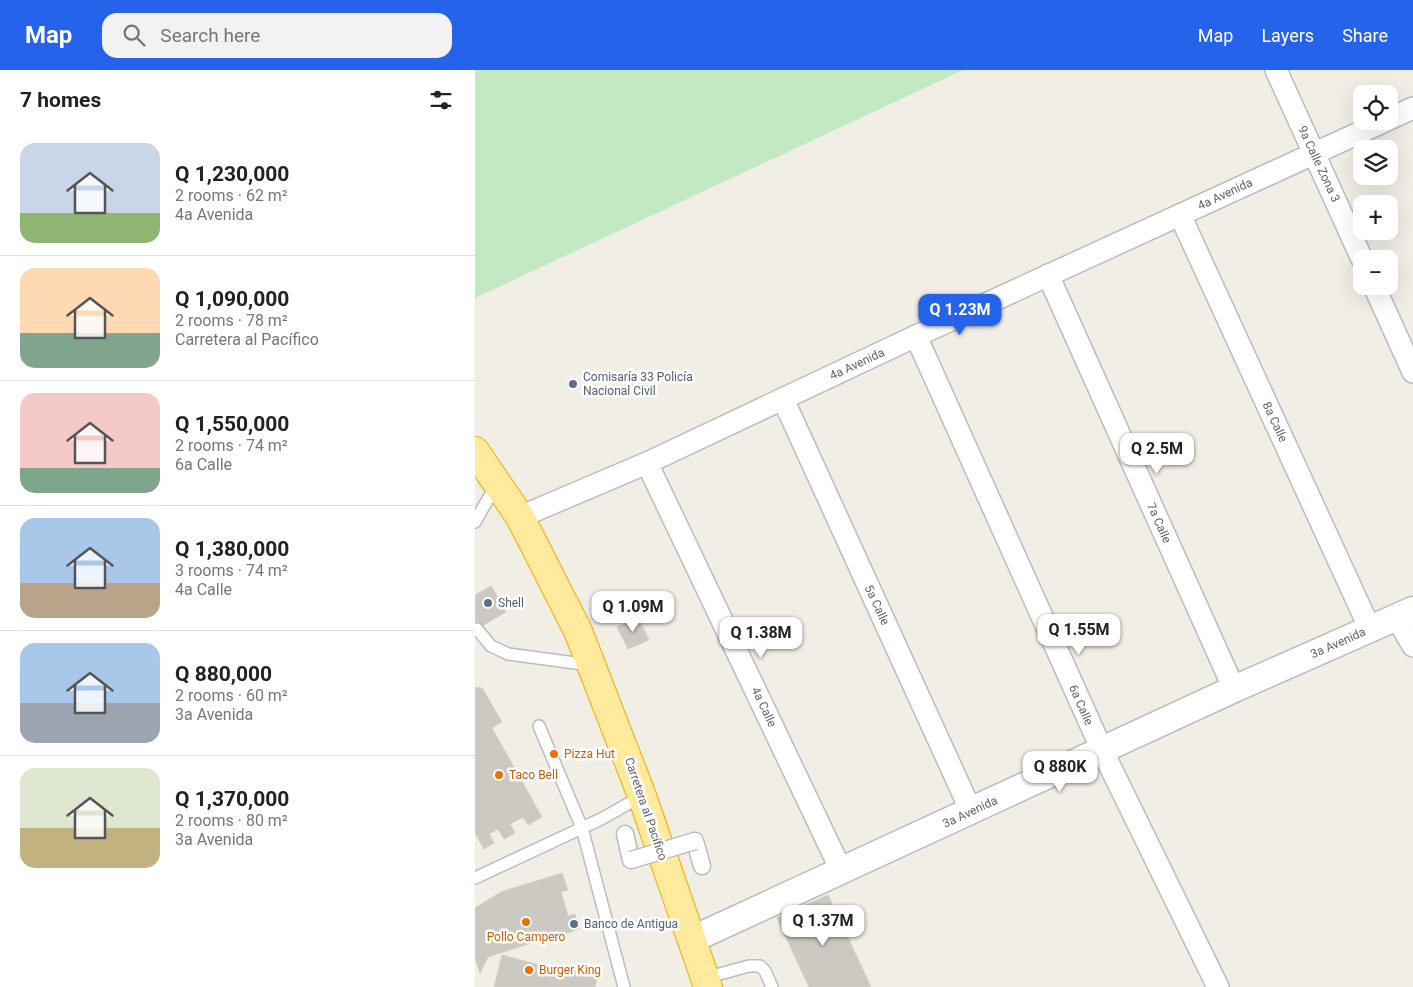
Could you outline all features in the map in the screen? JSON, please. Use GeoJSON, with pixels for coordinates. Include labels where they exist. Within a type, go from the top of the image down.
{"type":"FeatureCollection","features":[{"type":"Feature","properties":{"kind":"highway","name":"Carretera al Pacífico"},"geometry":{"type":"LineString","coordinates":[[484,469],[520,517],[578,631],[642,796],[706,983]]}},
{"type":"Feature","properties":{"kind":"street","name":"9a Calle Zona 3"},"geometry":{"type":"LineString","coordinates":[[1276,70],[1358,250]]}},
{"type":"Feature","properties":{"kind":"street"},"geometry":{"type":"LineString","coordinates":[[1398,116],[1413,108]]}},
{"type":"Feature","properties":{"kind":"street","name":"4a Avenida"},"geometry":{"type":"LineString","coordinates":[[520,517],[647,463],[916,336],[1366,130]]}},
{"type":"Feature","properties":{"kind":"street","name":"8a Calle"},"geometry":{"type":"LineString","coordinates":[[1180,215],[1370,629]]}},
{"type":"Feature","properties":{"kind":"street","name":"7a Calle"},"geometry":{"type":"LineString","coordinates":[[1048,275],[1234,690]]}},
{"type":"Feature","properties":{"kind":"street"},"geometry":{"type":"LineString","coordinates":[[1378,295],[1413,372]]}},
{"type":"Feature","properties":{"kind":"street","name":"6a Calle"},"geometry":{"type":"LineString","coordinates":[[916,336],[1102,750],[1219,987]]}},
{"type":"Feature","properties":{"kind":"street","name":"5a Calle"},"geometry":{"type":"LineString","coordinates":[[783,399],[971,811]]}},
{"type":"Feature","properties":{"kind":"street","name":"4a Calle"},"geometry":{"type":"LineString","coordinates":[[647,463],[841,870]]}},
{"type":"Feature","properties":{"kind":"street"},"geometry":{"type":"LineString","coordinates":[[1405,614],[1413,646]]}},
{"type":"Feature","properties":{"kind":"street","name":"3a Avenida"},"geometry":{"type":"LineString","coordinates":[[691,940],[1102,750],[1405,614]]}},
{"type":"Feature","properties":{"kind":"street"},"geometry":{"type":"LineString","coordinates":[[625,834],[631,860],[695,841],[702,866]]}},
{"type":"Feature","properties":{"kind":"lane"},"geometry":{"type":"LineString","coordinates":[[475,522],[484,469]]}},
{"type":"Feature","properties":{"kind":"lane"},"geometry":{"type":"LineString","coordinates":[[477,629],[491,646],[508,654],[592,665]]}},
{"type":"Feature","properties":{"kind":"lane"},"geometry":{"type":"LineString","coordinates":[[539,726],[582,828],[625,987]]}},
{"type":"Feature","properties":{"kind":"lane"},"geometry":{"type":"LineString","coordinates":[[475,878],[603,818],[642,796]]}},
{"type":"Feature","properties":{"kind":"lane"},"geometry":{"type":"LineString","coordinates":[[706,983],[749,966],[760,966],[765,971],[772,987]]}},
{"type":"Feature","properties":{"kind":"green space"},"geometry":{"type":"Polygon","coordinates":[[[475,70],[963,70],[475,298],[475,70]]]}},
{"type":"Feature","properties":{"kind":"building","name":"Shell"},"geometry":{"type":"Polygon","coordinates":[[[491,586],[506,612],[475,630],[475,595],[491,586]]]}},
{"type":"Feature","properties":{"kind":"building"},"geometry":{"type":"Polygon","coordinates":[[[638,617],[649,640],[628,649],[617,627],[638,617]]]}},
{"type":"Feature","properties":{"kind":"building"},"geometry":{"type":"Polygon","coordinates":[[[475,687],[482,688],[502,722],[492,728],[542,817],[528,825],[523,817],[510,824],[515,833],[504,839],[498,829],[489,834],[494,843],[484,849],[475,833],[475,687]]]}},
{"type":"Feature","properties":{"kind":"building","name":"Pollo Campero"},"geometry":{"type":"Polygon","coordinates":[[[562,873],[568,890],[561,892],[568,916],[575,914],[579,929],[564,934],[565,939],[552,943],[550,937],[488,957],[480,973],[475,958],[475,908],[501,892],[562,873]]]}},
{"type":"Feature","properties":{"kind":"building"},"geometry":{"type":"Polygon","coordinates":[[[828,895],[871,987],[809,987],[777,918],[828,895]]]}},
{"type":"Feature","properties":{"kind":"building","name":"Burger King"},"geometry":{"type":"Polygon","coordinates":[[[502,955],[569,973],[571,967],[598,974],[595,987],[494,987],[502,955]]]}},
{"type":"Feature","properties":{"kind":"place","name":"Comisaría 33 Policía Nacional Civil"},"geometry":{"type":"Point","coordinates":[573,384]}},
{"type":"Feature","properties":{"kind":"place","name":"Shell"},"geometry":{"type":"Point","coordinates":[488,603]}},
{"type":"Feature","properties":{"kind":"place","name":"Pizza Hut"},"geometry":{"type":"Point","coordinates":[554,754]}},
{"type":"Feature","properties":{"kind":"place","name":"Taco Bell"},"geometry":{"type":"Point","coordinates":[499,775]}},
{"type":"Feature","properties":{"kind":"place","name":"Pollo Campero"},"geometry":{"type":"Point","coordinates":[526,922]}},
{"type":"Feature","properties":{"kind":"place","name":"Banco de Antigua"},"geometry":{"type":"Point","coordinates":[574,924]}},
{"type":"Feature","properties":{"kind":"place","name":"Burger King"},"geometry":{"type":"Point","coordinates":[529,970]}}]}
